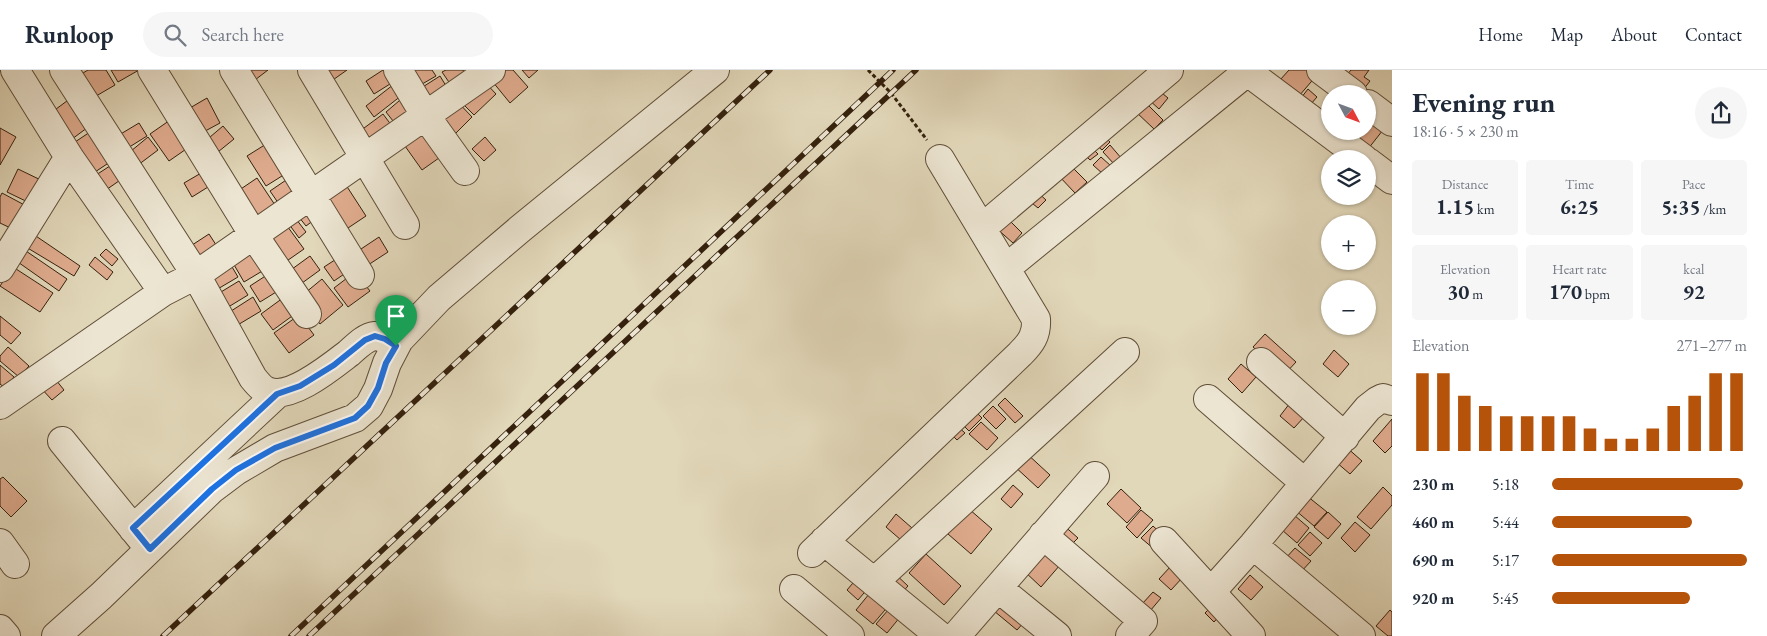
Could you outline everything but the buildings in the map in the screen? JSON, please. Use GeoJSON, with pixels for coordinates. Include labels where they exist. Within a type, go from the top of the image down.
{"type":"FeatureCollection","features":[{"type":"Feature","properties":{"kind":"street"},"geometry":{"type":"LineString","coordinates":[[0,82],[6,70]]}},
{"type":"Feature","properties":{"kind":"street"},"geometry":{"type":"LineString","coordinates":[[15,70],[69,157],[163,292]]}},
{"type":"Feature","properties":{"kind":"street"},"geometry":{"type":"LineString","coordinates":[[64,70],[196,275],[253,378],[266,391],[277,394]]}},
{"type":"Feature","properties":{"kind":"street"},"geometry":{"type":"LineString","coordinates":[[152,70],[253,234],[306,314]]}},
{"type":"Feature","properties":{"kind":"street"},"geometry":{"type":"LineString","coordinates":[[234,70],[360,274]]}},
{"type":"Feature","properties":{"kind":"street"},"geometry":{"type":"LineString","coordinates":[[312,70],[405,225]]}},
{"type":"Feature","properties":{"kind":"street"},"geometry":{"type":"LineString","coordinates":[[398,70],[425,115],[465,171]]}},
{"type":"Feature","properties":{"kind":"street"},"geometry":{"type":"LineString","coordinates":[[0,405],[163,292],[196,275],[491,70]]}},
{"type":"Feature","properties":{"kind":"street"},"geometry":{"type":"LineString","coordinates":[[141,539],[236,470],[275,448],[355,418],[368,406],[378,388],[386,363],[399,340],[440,298],[490,254],[715,70]]}},
{"type":"Feature","properties":{"kind":"street"},"geometry":{"type":"LineString","coordinates":[[982,228],[1169,70]]}},
{"type":"Feature","properties":{"kind":"street"},"geometry":{"type":"LineString","coordinates":[[1321,70],[1341,85]]}},
{"type":"Feature","properties":{"kind":"street"},"geometry":{"type":"LineString","coordinates":[[1006,268],[1246,71],[1352,150]]}},
{"type":"Feature","properties":{"kind":"street"},"geometry":{"type":"LineString","coordinates":[[1376,110],[1392,122]]}},
{"type":"Feature","properties":{"kind":"street"},"geometry":{"type":"LineString","coordinates":[[0,268],[69,157]]}},
{"type":"Feature","properties":{"kind":"street"},"geometry":{"type":"LineString","coordinates":[[940,159],[1036,319],[1036,330],[1032,342],[818,547],[874,582],[940,636]]}},
{"type":"Feature","properties":{"kind":"street"},"geometry":{"type":"LineString","coordinates":[[1376,168],[1392,180]]}},
{"type":"Feature","properties":{"kind":"street"},"geometry":{"type":"LineString","coordinates":[[56,636],[102,596],[141,539],[277,394],[300,386],[334,365],[365,340],[375,336],[385,339],[396,346]]}},
{"type":"Feature","properties":{"kind":"street"},"geometry":{"type":"LineString","coordinates":[[874,582],[1125,352]]}},
{"type":"Feature","properties":{"kind":"street"},"geometry":{"type":"LineString","coordinates":[[1261,362],[1345,437]]}},
{"type":"Feature","properties":{"kind":"street"},"geometry":{"type":"LineString","coordinates":[[1211,592],[1368,408],[1383,398],[1392,401]]}},
{"type":"Feature","properties":{"kind":"street"},"geometry":{"type":"LineString","coordinates":[[1208,399],[1305,483]]}},
{"type":"Feature","properties":{"kind":"street"},"geometry":{"type":"LineString","coordinates":[[62,441],[141,539]]}},
{"type":"Feature","properties":{"kind":"street"},"geometry":{"type":"LineString","coordinates":[[956,636],[1094,476]]}},
{"type":"Feature","properties":{"kind":"street"},"geometry":{"type":"LineString","coordinates":[[1044,535],[1143,621],[1130,636]]}},
{"type":"Feature","properties":{"kind":"street"},"geometry":{"type":"LineString","coordinates":[[1164,541],[1251,636]]}},
{"type":"Feature","properties":{"kind":"street"},"geometry":{"type":"LineString","coordinates":[[1253,545],[1361,636]]}},
{"type":"Feature","properties":{"kind":"street"},"geometry":{"type":"LineString","coordinates":[[998,588],[1057,636]]}},
{"type":"Feature","properties":{"kind":"street"},"geometry":{"type":"LineString","coordinates":[[794,589],[850,636]]}},
{"type":"Feature","properties":{"kind":"street"},"geometry":{"type":"LineString","coordinates":[[0,629],[6,636]]}},
{"type":"Feature","properties":{"kind":"path"},"geometry":{"type":"LineString","coordinates":[[868,70],[891,93],[940,159]]}},
{"type":"Feature","properties":{"kind":"railway"},"geometry":{"type":"LineString","coordinates":[[163,636],[770,70]]}},
{"type":"Feature","properties":{"kind":"railway"},"geometry":{"type":"LineString","coordinates":[[291,636],[893,70]]}},
{"type":"Feature","properties":{"kind":"railway"},"geometry":{"type":"LineString","coordinates":[[309,636],[916,70]]}},
{"type":"Feature","properties":{"kind":"route"},"geometry":{"type":"LineString","coordinates":[[375,336],[385,339],[396,346],[386,363],[378,388],[368,406],[355,418],[275,448],[236,470],[212,489],[150,549],[133,528],[277,394],[300,386],[334,365],[365,340],[375,336]]}}]}
